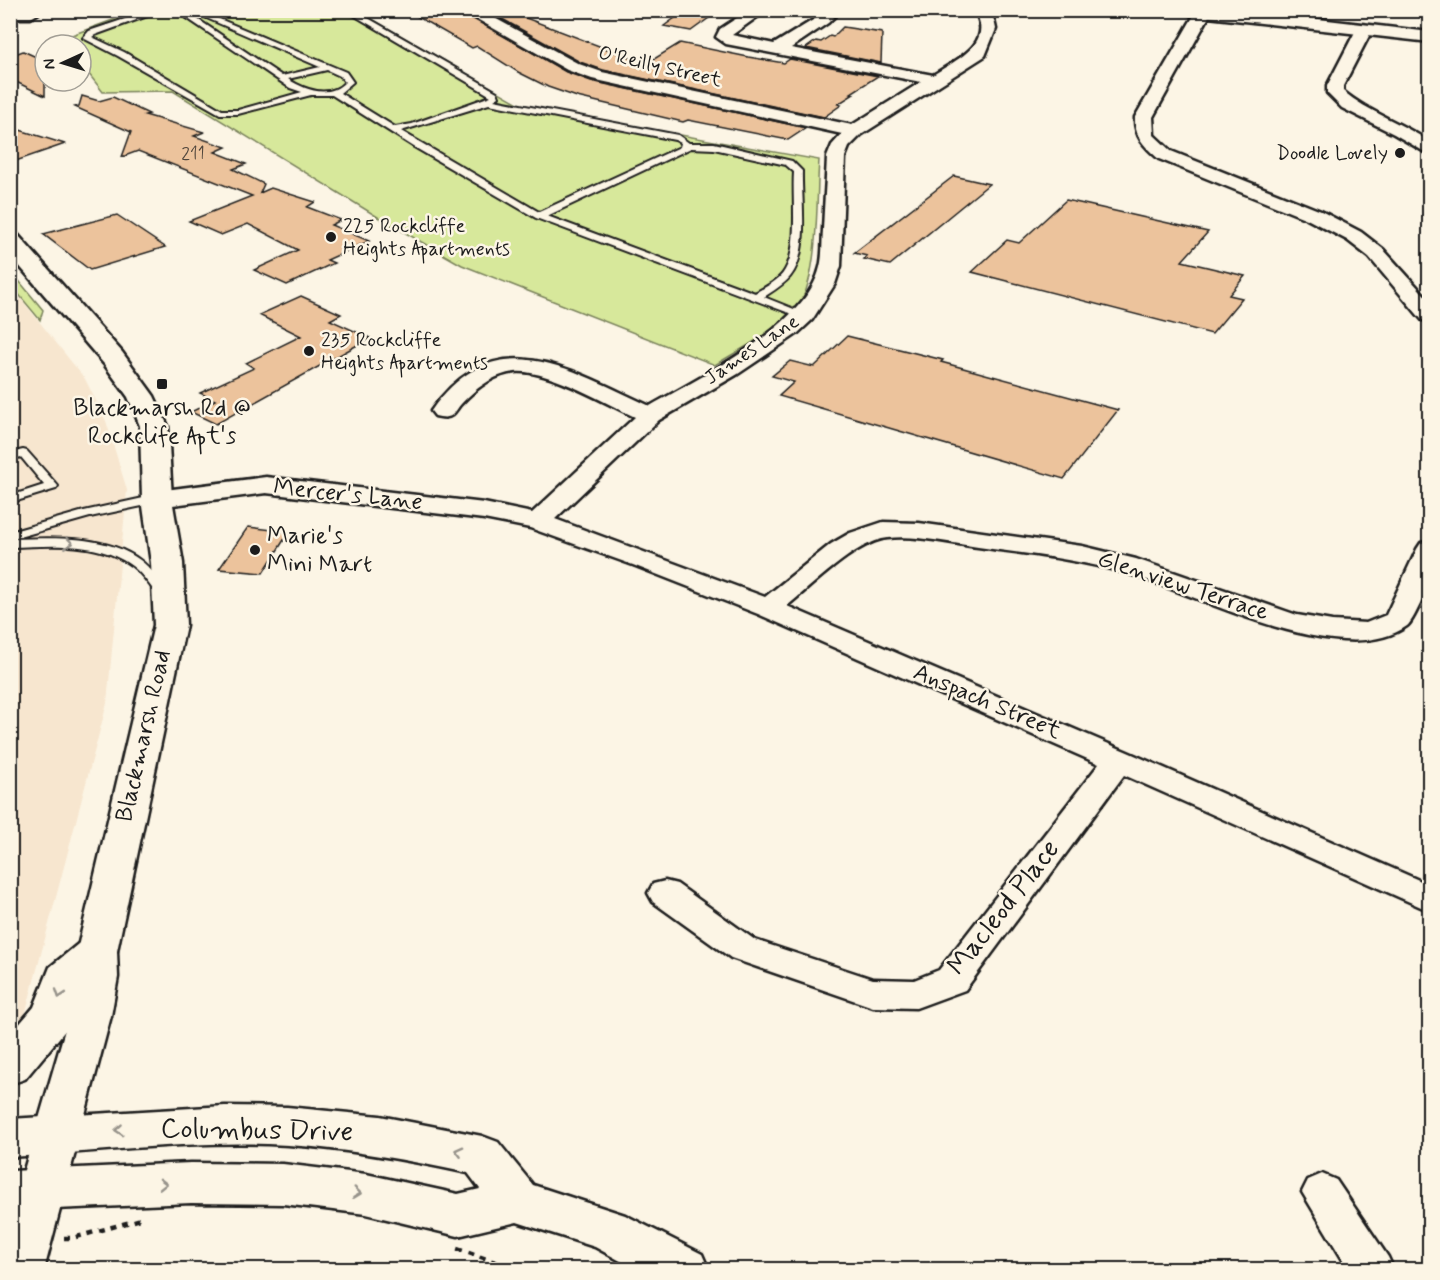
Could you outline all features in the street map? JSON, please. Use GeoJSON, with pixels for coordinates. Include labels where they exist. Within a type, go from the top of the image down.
{"type":"FeatureCollection","features":[{"type":"Feature","properties":{"kind":"street","name":"O'Reilly Street"},"geometry":{"type":"LineString","coordinates":[[468,10],[573,67],[598,76],[855,131]]}},
{"type":"Feature","properties":{"kind":"street"},"geometry":{"type":"LineString","coordinates":[[760,10],[723,35],[728,40],[936,80]]}},
{"type":"Feature","properties":{"kind":"street"},"geometry":{"type":"LineString","coordinates":[[778,50],[823,20],[827,15],[826,10]]}},
{"type":"Feature","properties":{"kind":"street","name":"James Lane"},"geometry":{"type":"LineString","coordinates":[[537,522],[651,415],[729,369],[789,329],[804,315],[825,284],[831,266],[836,157],[841,145],[855,131],[979,53],[979,48],[989,31],[989,24],[981,10]]}},
{"type":"Feature","properties":{"kind":"street"},"geometry":{"type":"LineString","coordinates":[[1430,37],[1197,12],[1144,117],[1142,130],[1148,141],[1166,155],[1314,215],[1354,236],[1376,254],[1430,315]]}},
{"type":"Feature","properties":{"kind":"street"},"geometry":{"type":"LineString","coordinates":[[10,13],[30,13]]}},
{"type":"Feature","properties":{"kind":"street"},"geometry":{"type":"LineString","coordinates":[[1364,30],[1335,86],[1335,93],[1348,104],[1427,146]]}},
{"type":"Feature","properties":{"kind":"street","name":"Blackmarsh Road"},"geometry":{"type":"LineString","coordinates":[[10,240],[113,358],[141,396],[154,426],[157,499],[166,563],[170,626],[97,951],[99,971],[92,1007],[58,1134],[26,1190],[20,1269]]}},
{"type":"Feature","properties":{"kind":"street"},"geometry":{"type":"LineString","coordinates":[[443,411],[461,389],[487,372],[505,366],[531,364],[548,369],[651,415]]}},
{"type":"Feature","properties":{"kind":"street","name":"Mercer's Lane"},"geometry":{"type":"LineString","coordinates":[[157,499],[267,485],[484,511],[537,522]]}},
{"type":"Feature","properties":{"kind":"street","name":"Anspach Street"},"geometry":{"type":"LineString","coordinates":[[537,522],[642,559],[768,608],[1119,759],[1430,899]]}},
{"type":"Feature","properties":{"kind":"street","name":"Glenview Terrace"},"geometry":{"type":"LineString","coordinates":[[768,608],[840,550],[859,539],[883,530],[919,531],[1082,554],[1136,567],[1291,623],[1332,630],[1370,632],[1398,620],[1430,549]]}},
{"type":"Feature","properties":{"kind":"street","name":"Macleod Place"},"geometry":{"type":"LineString","coordinates":[[665,893],[743,949],[873,993],[916,994],[951,980],[1119,759]]}},
{"type":"Feature","properties":{"kind":"street"},"geometry":{"type":"LineString","coordinates":[[10,1066],[27,1049],[53,1015],[65,978],[97,951]]}},
{"type":"Feature","properties":{"kind":"street","name":"Columbus Drive"},"geometry":{"type":"LineString","coordinates":[[10,1138],[236,1125],[287,1126],[380,1135],[482,1156],[517,1201]]}},
{"type":"Feature","properties":{"kind":"street"},"geometry":{"type":"LineString","coordinates":[[26,1190],[179,1183],[283,1184],[366,1194],[458,1215],[517,1201],[608,1230],[685,1269]]}},
{"type":"Feature","properties":{"kind":"street"},"geometry":{"type":"LineString","coordinates":[[1322,1192],[1373,1269]]}},
{"type":"Feature","properties":{"kind":"lane"},"geometry":{"type":"LineString","coordinates":[[161,10],[92,33],[87,38],[121,54],[220,112],[238,112],[308,93],[333,92],[341,90],[349,82],[343,74],[191,10]]}},
{"type":"Feature","properties":{"kind":"lane"},"geometry":{"type":"LineString","coordinates":[[178,10],[308,93]]}},
{"type":"Feature","properties":{"kind":"lane"},"geometry":{"type":"LineString","coordinates":[[348,10],[494,94],[495,97],[483,103],[414,126],[394,130]]}},
{"type":"Feature","properties":{"kind":"lane"},"geometry":{"type":"LineString","coordinates":[[282,78],[327,68]]}},
{"type":"Feature","properties":{"kind":"lane"},"geometry":{"type":"LineString","coordinates":[[333,92],[539,216],[804,315]]}},
{"type":"Feature","properties":{"kind":"lane"},"geometry":{"type":"LineString","coordinates":[[483,103],[496,102],[529,111],[678,138],[685,142],[684,147]]}},
{"type":"Feature","properties":{"kind":"lane"},"geometry":{"type":"LineString","coordinates":[[539,216],[684,147],[705,144],[789,162],[798,171],[797,231],[793,262],[783,278],[756,297]]}},
{"type":"Feature","properties":{"kind":"lane"},"geometry":{"type":"LineString","coordinates":[[10,457],[23,453],[52,486],[10,501]]}},
{"type":"Feature","properties":{"kind":"lane"},"geometry":{"type":"LineString","coordinates":[[10,536],[88,514],[157,499]]}},
{"type":"Feature","properties":{"kind":"lane"},"geometry":{"type":"LineString","coordinates":[[10,543],[57,541],[107,548],[136,562],[168,598]]}},
{"type":"Feature","properties":{"kind":"path"},"geometry":{"type":"LineString","coordinates":[[73,1238],[151,1218]]}},
{"type":"Feature","properties":{"kind":"path"},"geometry":{"type":"LineString","coordinates":[[445,1246],[519,1269]]}},
{"type":"Feature","properties":{"kind":"shaded area"},"geometry":{"type":"Polygon","coordinates":[[[10,285],[85,379],[106,421],[127,490],[107,703],[25,1015],[11,1027],[10,285]]]}},
{"type":"Feature","properties":{"kind":"green space"},"geometry":{"type":"Polygon","coordinates":[[[137,11],[358,11],[525,107],[819,160],[817,217],[809,281],[803,297],[787,318],[757,340],[715,365],[462,265],[381,219],[173,91],[103,92],[93,79],[93,33],[77,33],[137,11]]]}},
{"type":"Feature","properties":{"kind":"green space"},"geometry":{"type":"Polygon","coordinates":[[[10,270],[43,310],[40,320],[11,285],[10,270]]]}},
{"type":"Feature","properties":{"kind":"building"},"geometry":{"type":"Polygon","coordinates":[[[459,10],[566,72],[591,81],[806,128],[788,140],[688,120],[683,122],[577,97],[548,87],[518,72],[477,46],[472,48],[418,17],[459,10]]]}},
{"type":"Feature","properties":{"kind":"building"},"geometry":{"type":"Polygon","coordinates":[[[486,10],[505,10],[646,64],[680,43],[784,63],[790,59],[878,76],[851,93],[854,94],[824,117],[603,70],[580,62],[486,10]]]}},
{"type":"Feature","properties":{"kind":"building"},"geometry":{"type":"Polygon","coordinates":[[[686,10],[720,10],[691,31],[664,26],[686,10]]]}},
{"type":"Feature","properties":{"kind":"building"},"geometry":{"type":"Polygon","coordinates":[[[843,27],[882,33],[881,63],[806,48],[816,41],[821,42],[830,36],[833,37],[843,27]]]}},
{"type":"Feature","properties":{"kind":"building"},"geometry":{"type":"Polygon","coordinates":[[[23,51],[33,56],[33,90],[10,79],[10,56],[23,51]]]}},
{"type":"Feature","properties":{"kind":"building"},"geometry":{"type":"Polygon","coordinates":[[[82,96],[99,101],[113,97],[149,114],[145,115],[204,132],[194,136],[226,147],[215,152],[246,164],[233,169],[264,184],[260,193],[271,188],[315,202],[307,207],[341,220],[331,225],[369,241],[327,260],[334,263],[287,285],[254,270],[298,250],[248,224],[221,235],[189,221],[252,196],[138,151],[122,157],[131,132],[75,107],[79,106],[82,96]]]}},
{"type":"Feature","properties":{"kind":"building"},"geometry":{"type":"Polygon","coordinates":[[[10,127],[65,144],[10,163],[10,127]]]}},
{"type":"Feature","properties":{"kind":"building"},"geometry":{"type":"Polygon","coordinates":[[[954,176],[989,184],[890,265],[864,259],[867,256],[854,253],[954,176]]]}},
{"type":"Feature","properties":{"kind":"building"},"geometry":{"type":"Polygon","coordinates":[[[1066,200],[1208,232],[1182,261],[1245,276],[1229,295],[1242,298],[1212,334],[972,272],[1007,240],[1019,243],[1066,200]]]}},
{"type":"Feature","properties":{"kind":"building"},"geometry":{"type":"Polygon","coordinates":[[[117,215],[165,247],[90,270],[43,234],[117,215]]]}},
{"type":"Feature","properties":{"kind":"building","name":"235 Rockcliffe Heights Apartments"},"geometry":{"type":"Polygon","coordinates":[[[301,296],[341,314],[330,320],[370,338],[216,424],[191,412],[215,400],[200,393],[254,368],[246,363],[301,336],[259,315],[301,296]]]}},
{"type":"Feature","properties":{"kind":"building"},"geometry":{"type":"Polygon","coordinates":[[[847,336],[943,360],[941,362],[1118,410],[1064,479],[779,396],[794,382],[772,376],[790,361],[814,367],[847,336]]]}},
{"type":"Feature","properties":{"kind":"building","name":"Marie's Mini Mart"},"geometry":{"type":"Polygon","coordinates":[[[248,527],[289,532],[263,573],[219,569],[248,527]]]}},
{"type":"Feature","properties":{"kind":"place","name":"Doodle Lovely"},"geometry":{"type":"Point","coordinates":[1400,153]}},
{"type":"Feature","properties":{"kind":"place","name":"225 Rockcliffe Heights Apartments"},"geometry":{"type":"Point","coordinates":[331,237]}},
{"type":"Feature","properties":{"kind":"place","name":"235 Rockcliffe Heights Apartments"},"geometry":{"type":"Point","coordinates":[309,351]}},
{"type":"Feature","properties":{"kind":"place","name":"Blackmarsh Rd @ Rockclife Apt's"},"geometry":{"type":"Point","coordinates":[162,384]}},
{"type":"Feature","properties":{"kind":"place","name":"Marie's Mini Mart"},"geometry":{"type":"Point","coordinates":[255,550]}}]}
